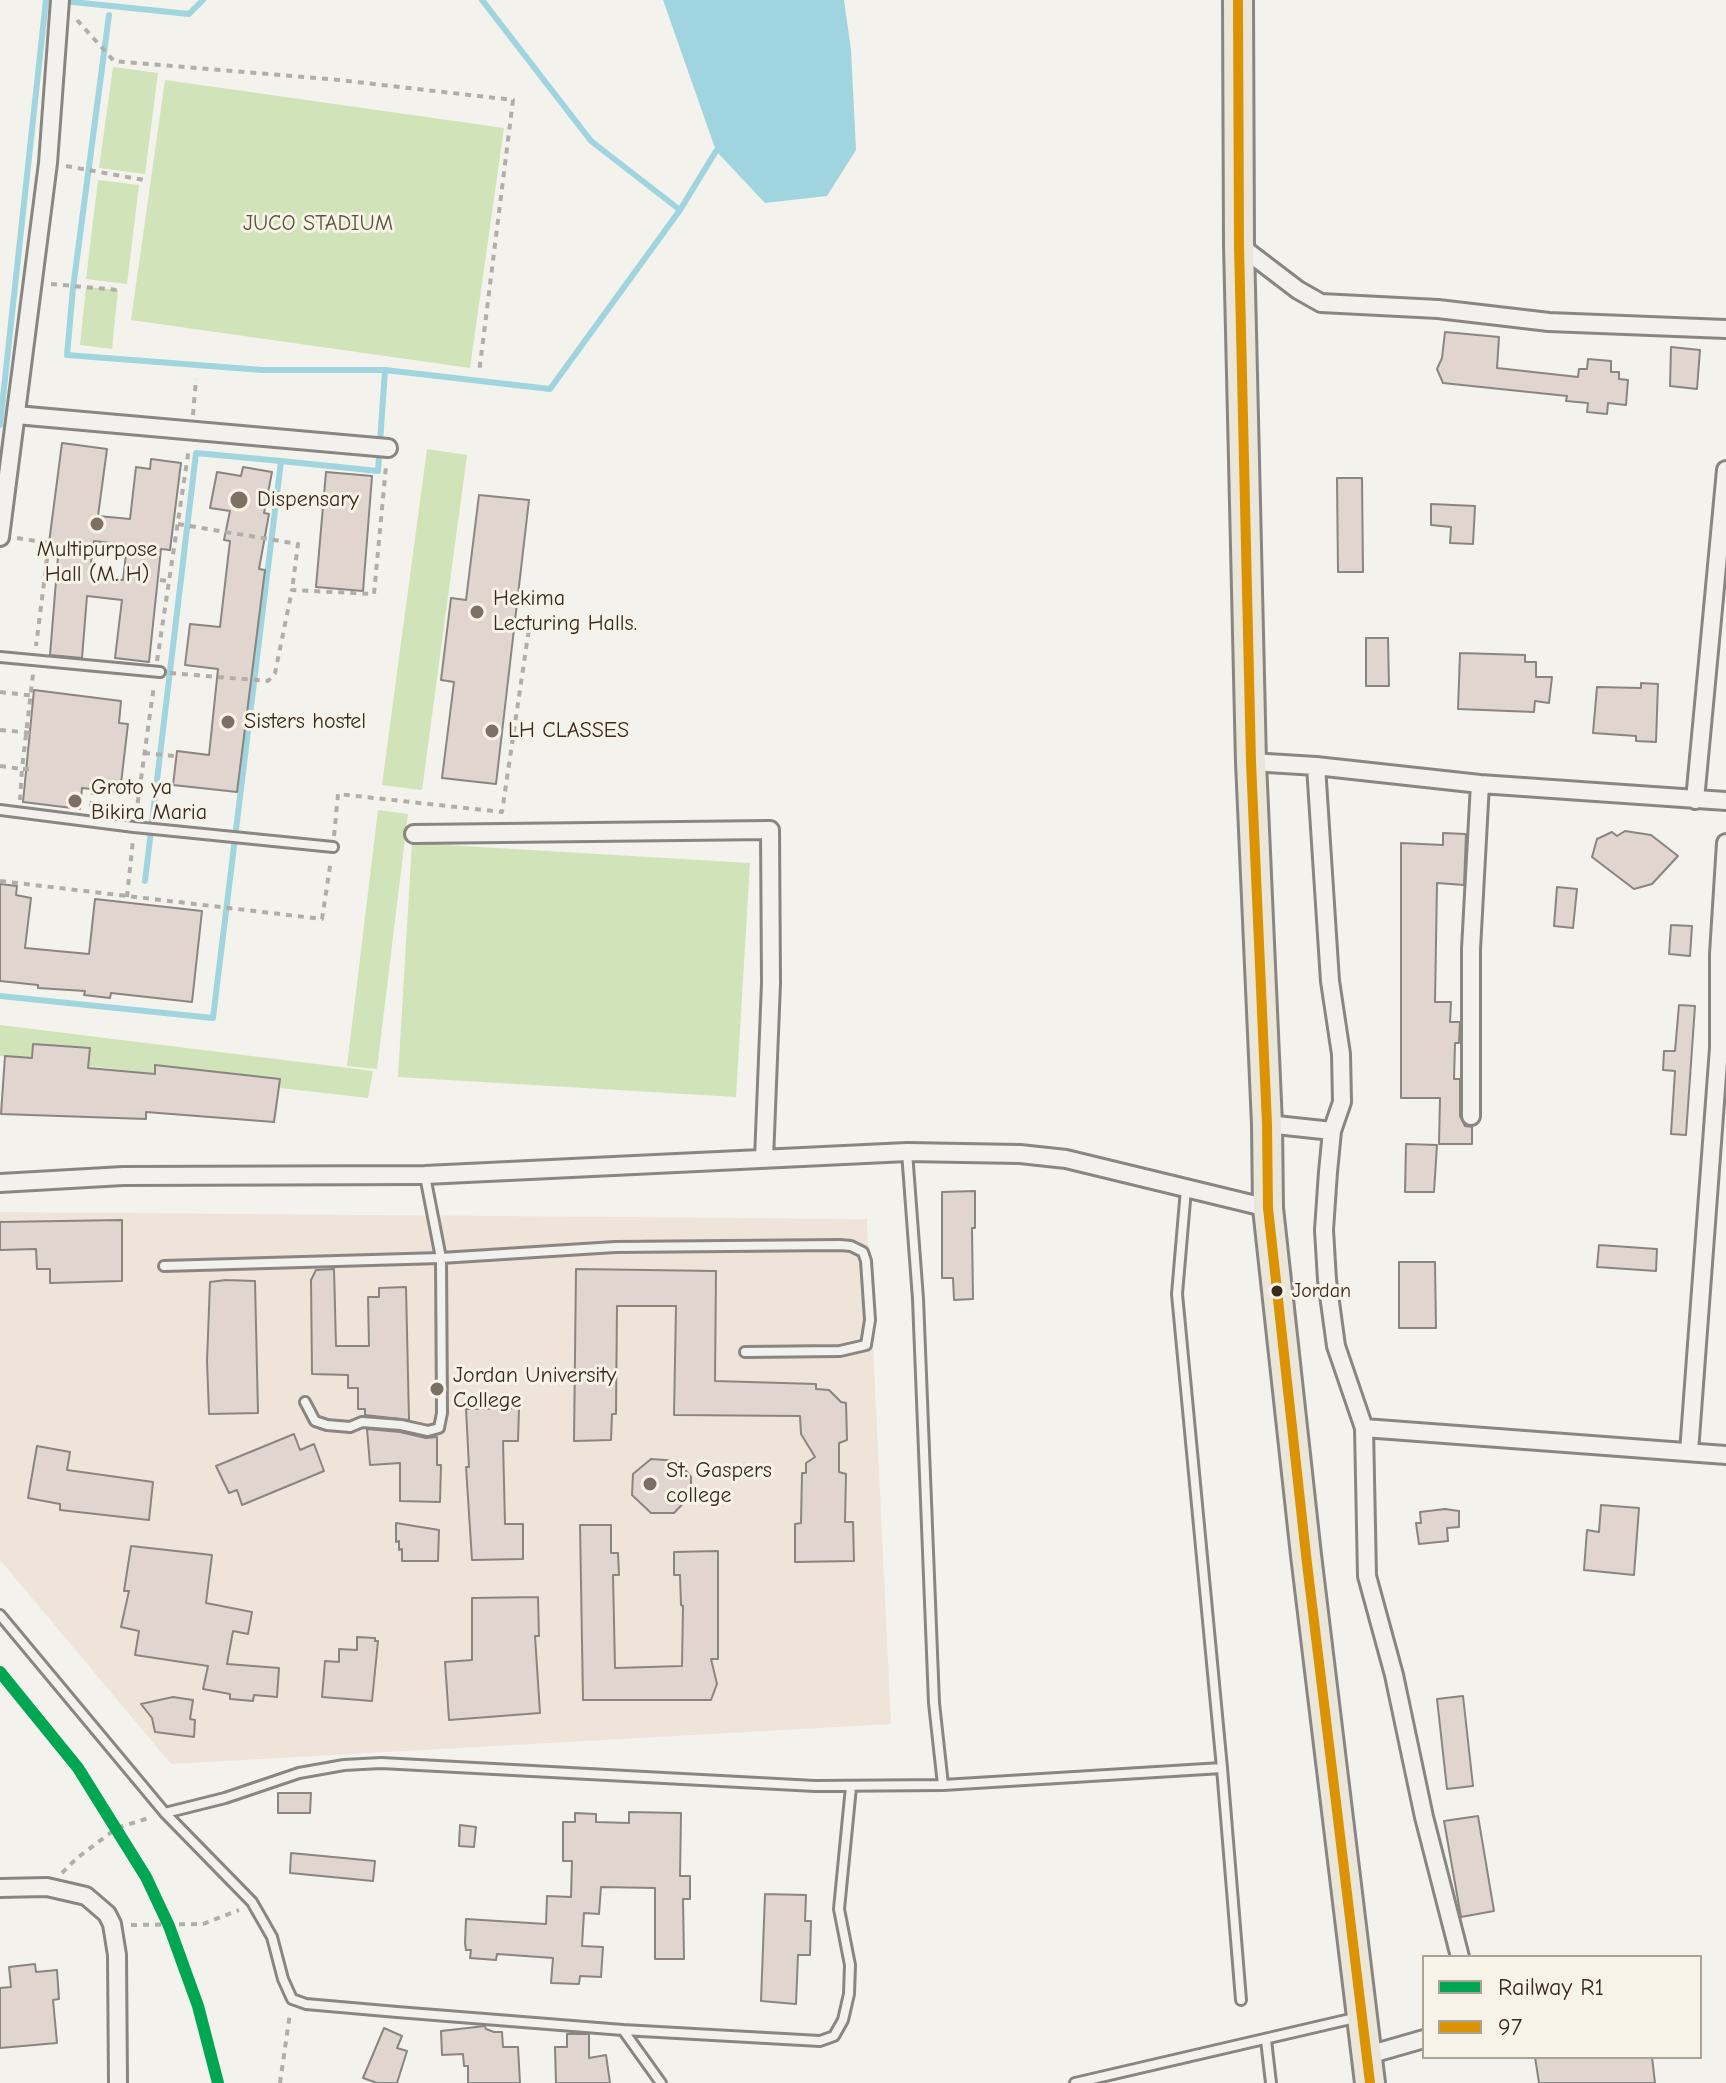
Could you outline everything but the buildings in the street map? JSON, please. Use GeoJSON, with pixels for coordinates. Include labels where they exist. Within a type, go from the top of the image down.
{"type":"FeatureCollection","features":[{"type":"Feature","properties":{"kind":"highway"},"geometry":{"type":"LineString","coordinates":[[1238,0],[1239,245],[1251,762],[1268,1208],[1306,1555],[1370,2083]]}},
{"type":"Feature","properties":{"kind":"street"},"geometry":{"type":"LineString","coordinates":[[0,537],[3,479],[16,415],[48,163],[60,0]]}},
{"type":"Feature","properties":{"kind":"street"},"geometry":{"type":"LineString","coordinates":[[1239,245],[1298,290],[1321,303],[1438,309],[1549,322],[1726,329]]}},
{"type":"Feature","properties":{"kind":"street"},"geometry":{"type":"LineString","coordinates":[[16,415],[388,448]]}},
{"type":"Feature","properties":{"kind":"street"},"geometry":{"type":"LineString","coordinates":[[1695,800],[1726,470]]}},
{"type":"Feature","properties":{"kind":"street"},"geometry":{"type":"LineString","coordinates":[[1251,762],[1480,784],[1726,801]]}},
{"type":"Feature","properties":{"kind":"street"},"geometry":{"type":"LineString","coordinates":[[1316,766],[1330,981],[1341,1054],[1342,1102],[1332,1131],[1324,1230],[1327,1280],[1336,1346],[1364,1428],[1367,1576],[1394,1675],[1424,1817],[1459,1955]]}},
{"type":"Feature","properties":{"kind":"street"},"geometry":{"type":"LineString","coordinates":[[1471,1116],[1471,949],[1474,849],[1480,784]]}},
{"type":"Feature","properties":{"kind":"street"},"geometry":{"type":"LineString","coordinates":[[414,834],[770,830],[771,983],[764,1159]]}},
{"type":"Feature","properties":{"kind":"street"},"geometry":{"type":"LineString","coordinates":[[1689,1452],[1719,1048],[1719,954],[1726,843]]}},
{"type":"Feature","properties":{"kind":"street"},"geometry":{"type":"LineString","coordinates":[[1267,1124],[1332,1131]]}},
{"type":"Feature","properties":{"kind":"street"},"geometry":{"type":"LineString","coordinates":[[0,1183],[123,1176],[425,1175],[907,1152],[1020,1154],[1066,1159],[1268,1208]]}},
{"type":"Feature","properties":{"kind":"street"},"geometry":{"type":"LineString","coordinates":[[1364,1428],[1726,1455]]}},
{"type":"Feature","properties":{"kind":"street"},"geometry":{"type":"LineString","coordinates":[[0,1888],[47,1887],[86,1896],[107,1914],[112,1924],[117,1955],[118,2083]]}},
{"type":"Feature","properties":{"kind":"street"},"geometry":{"type":"LineString","coordinates":[[1368,2055],[1422,2040]]}},
{"type":"Feature","properties":{"kind":"lane"},"geometry":{"type":"LineString","coordinates":[[0,657],[158,672]]}},
{"type":"Feature","properties":{"kind":"lane"},"geometry":{"type":"LineString","coordinates":[[0,810],[333,847]]}},
{"type":"Feature","properties":{"kind":"lane"},"geometry":{"type":"LineString","coordinates":[[907,1152],[918,1299],[934,1703],[943,1785]]}},
{"type":"Feature","properties":{"kind":"lane"},"geometry":{"type":"LineString","coordinates":[[305,1402],[315,1421],[327,1425],[350,1427],[362,1422],[428,1431],[439,1428],[442,1413],[441,1258],[425,1175]]}},
{"type":"Feature","properties":{"kind":"lane"},"geometry":{"type":"LineString","coordinates":[[1186,1189],[1177,1294],[1241,2000]]}},
{"type":"Feature","properties":{"kind":"lane"},"geometry":{"type":"LineString","coordinates":[[164,1266],[441,1258],[615,1247],[712,1245],[840,1245],[863,1252],[870,1320],[866,1345],[840,1351],[745,1352]]}},
{"type":"Feature","properties":{"kind":"lane"},"geometry":{"type":"LineString","coordinates":[[0,1615],[165,1813],[252,1902],[272,1937],[283,1979],[292,1999],[306,2004],[623,2030],[820,2041],[834,2036],[843,2020],[849,1994],[850,1965],[839,1909],[851,1787]]}},
{"type":"Feature","properties":{"kind":"lane"},"geometry":{"type":"LineString","coordinates":[[165,1813],[225,1798],[299,1773],[344,1765],[851,1787],[943,1785],[1222,1768]]}},
{"type":"Feature","properties":{"kind":"lane"},"geometry":{"type":"LineString","coordinates":[[1075,2083],[1362,2017]]}},
{"type":"Feature","properties":{"kind":"lane"},"geometry":{"type":"LineString","coordinates":[[623,2030],[661,2083]]}},
{"type":"Feature","properties":{"kind":"lane"},"geometry":{"type":"LineString","coordinates":[[1266,2040],[1271,2083]]}},
{"type":"Feature","properties":{"kind":"path"},"geometry":{"type":"LineString","coordinates":[[60,0],[114,61],[339,80],[513,100],[479,373]]}},
{"type":"Feature","properties":{"kind":"path"},"geometry":{"type":"LineString","coordinates":[[48,163],[144,180]]}},
{"type":"Feature","properties":{"kind":"path"},"geometry":{"type":"LineString","coordinates":[[33,281],[73,288],[118,290]]}},
{"type":"Feature","properties":{"kind":"path"},"geometry":{"type":"LineString","coordinates":[[127,897],[196,379]]}},
{"type":"Feature","properties":{"kind":"path"},"geometry":{"type":"LineString","coordinates":[[292,590],[374,594],[388,448]]}},
{"type":"Feature","properties":{"kind":"path"},"geometry":{"type":"LineString","coordinates":[[176,484],[183,484]]}},
{"type":"Feature","properties":{"kind":"path"},"geometry":{"type":"LineString","coordinates":[[178,524],[298,544],[275,673],[268,681],[179,674]]}},
{"type":"Feature","properties":{"kind":"path"},"geometry":{"type":"LineString","coordinates":[[0,537],[49,543],[19,813]]}},
{"type":"Feature","properties":{"kind":"path"},"geometry":{"type":"LineString","coordinates":[[160,580],[169,581]]}},
{"type":"Feature","properties":{"kind":"path"},"geometry":{"type":"LineString","coordinates":[[0,881],[322,919],[338,794],[502,812],[531,615]]}},
{"type":"Feature","properties":{"kind":"path"},"geometry":{"type":"LineString","coordinates":[[0,692],[33,696]]}},
{"type":"Feature","properties":{"kind":"path"},"geometry":{"type":"LineString","coordinates":[[0,730],[33,733]]}},
{"type":"Feature","properties":{"kind":"path"},"geometry":{"type":"LineString","coordinates":[[144,753],[174,756]]}},
{"type":"Feature","properties":{"kind":"path"},"geometry":{"type":"LineString","coordinates":[[0,766],[26,769]]}},
{"type":"Feature","properties":{"kind":"path"},"geometry":{"type":"LineString","coordinates":[[47,1887],[77,1858],[117,1828],[165,1813]]}},
{"type":"Feature","properties":{"kind":"path"},"geometry":{"type":"LineString","coordinates":[[112,1924],[203,1924],[232,1914],[252,1902]]}},
{"type":"Feature","properties":{"kind":"path"},"geometry":{"type":"LineString","coordinates":[[280,2083],[292,1999]]}},
{"type":"Feature","properties":{"kind":"shaded area","name":"Jordan University College"},"geometry":{"type":"Polygon","coordinates":[[[0,1212],[867,1219],[891,1724],[171,1764],[0,1560],[0,1212]]]}},
{"type":"Feature","properties":{"kind":"green space"},"geometry":{"type":"Polygon","coordinates":[[[113,67],[158,73],[145,174],[99,168],[113,67]]]}},
{"type":"Feature","properties":{"kind":"green space","name":"JUCO STADIUM"},"geometry":{"type":"Polygon","coordinates":[[[165,80],[504,128],[470,368],[131,320],[165,80]]]}},
{"type":"Feature","properties":{"kind":"green space"},"geometry":{"type":"Polygon","coordinates":[[[98,180],[139,185],[127,284],[86,279],[98,180]]]}},
{"type":"Feature","properties":{"kind":"green space"},"geometry":{"type":"Polygon","coordinates":[[[86,287],[118,290],[112,349],[80,345],[86,287]]]}},
{"type":"Feature","properties":{"kind":"green space"},"geometry":{"type":"Polygon","coordinates":[[[427,449],[467,455],[422,790],[382,785],[427,449]]]}},
{"type":"Feature","properties":{"kind":"green space"},"geometry":{"type":"Polygon","coordinates":[[[378,810],[408,814],[377,1069],[347,1066],[378,810]]]}},
{"type":"Feature","properties":{"kind":"green space"},"geometry":{"type":"Polygon","coordinates":[[[412,843],[750,863],[736,1097],[398,1077],[412,843]]]}},
{"type":"Feature","properties":{"kind":"green space"},"geometry":{"type":"Polygon","coordinates":[[[0,1025],[373,1071],[368,1098],[0,1056],[0,1025]]]}},
{"type":"Feature","properties":{"kind":"water"},"geometry":{"type":"Polygon","coordinates":[[[663,0],[844,0],[851,50],[856,150],[827,196],[765,203],[716,151],[663,0]]]}},
{"type":"Feature","properties":{"kind":"waterway"},"geometry":{"type":"LineString","coordinates":[[0,425],[46,0]]}},
{"type":"Feature","properties":{"kind":"waterway"},"geometry":{"type":"LineString","coordinates":[[63,1],[189,14],[203,0]]}},
{"type":"Feature","properties":{"kind":"waterway"},"geometry":{"type":"LineString","coordinates":[[482,0],[591,141],[680,210],[716,151]]}},
{"type":"Feature","properties":{"kind":"waterway"},"geometry":{"type":"LineString","coordinates":[[109,15],[67,355],[262,370],[385,370],[550,389],[680,210]]}},
{"type":"Feature","properties":{"kind":"waterway"},"geometry":{"type":"LineString","coordinates":[[0,996],[213,1018],[281,461],[378,471],[385,370]]}},
{"type":"Feature","properties":{"kind":"waterway"},"geometry":{"type":"LineString","coordinates":[[145,881],[196,453],[281,461]]}},
{"type":"Feature","properties":{"kind":"rail line","name":"R1"},"geometry":{"type":"LineString","coordinates":[[0,1672],[78,1768],[146,1877],[169,1926],[198,2006],[218,2083]]}},
{"type":"Feature","properties":{"kind":"transit line","name":"97"},"geometry":{"type":"LineString","coordinates":[[1238,0],[1239,245],[1251,762],[1268,1208],[1306,1555],[1370,2083]]}},
{"type":"Feature","properties":{"kind":"place","name":"Dispensary"},"geometry":{"type":"Point","coordinates":[239,500]}},
{"type":"Feature","properties":{"kind":"place","name":"Multipurpose Hall (M. H)"},"geometry":{"type":"Point","coordinates":[97,524]}},
{"type":"Feature","properties":{"kind":"place","name":"Hekima Lecturing Halls."},"geometry":{"type":"Point","coordinates":[477,612]}},
{"type":"Feature","properties":{"kind":"place","name":"Sisters hostel"},"geometry":{"type":"Point","coordinates":[228,722]}},
{"type":"Feature","properties":{"kind":"place","name":"LH CLASSES"},"geometry":{"type":"Point","coordinates":[492,731]}},
{"type":"Feature","properties":{"kind":"place","name":"Groto ya Bikira Maria"},"geometry":{"type":"Point","coordinates":[75,801]}},
{"type":"Feature","properties":{"kind":"place","name":"Jordan"},"geometry":{"type":"Point","coordinates":[1277,1291]}},
{"type":"Feature","properties":{"kind":"place","name":"Jordan University College"},"geometry":{"type":"Point","coordinates":[437,1389]}},
{"type":"Feature","properties":{"kind":"place","name":"St. Gaspers college"},"geometry":{"type":"Point","coordinates":[650,1484]}}]}
